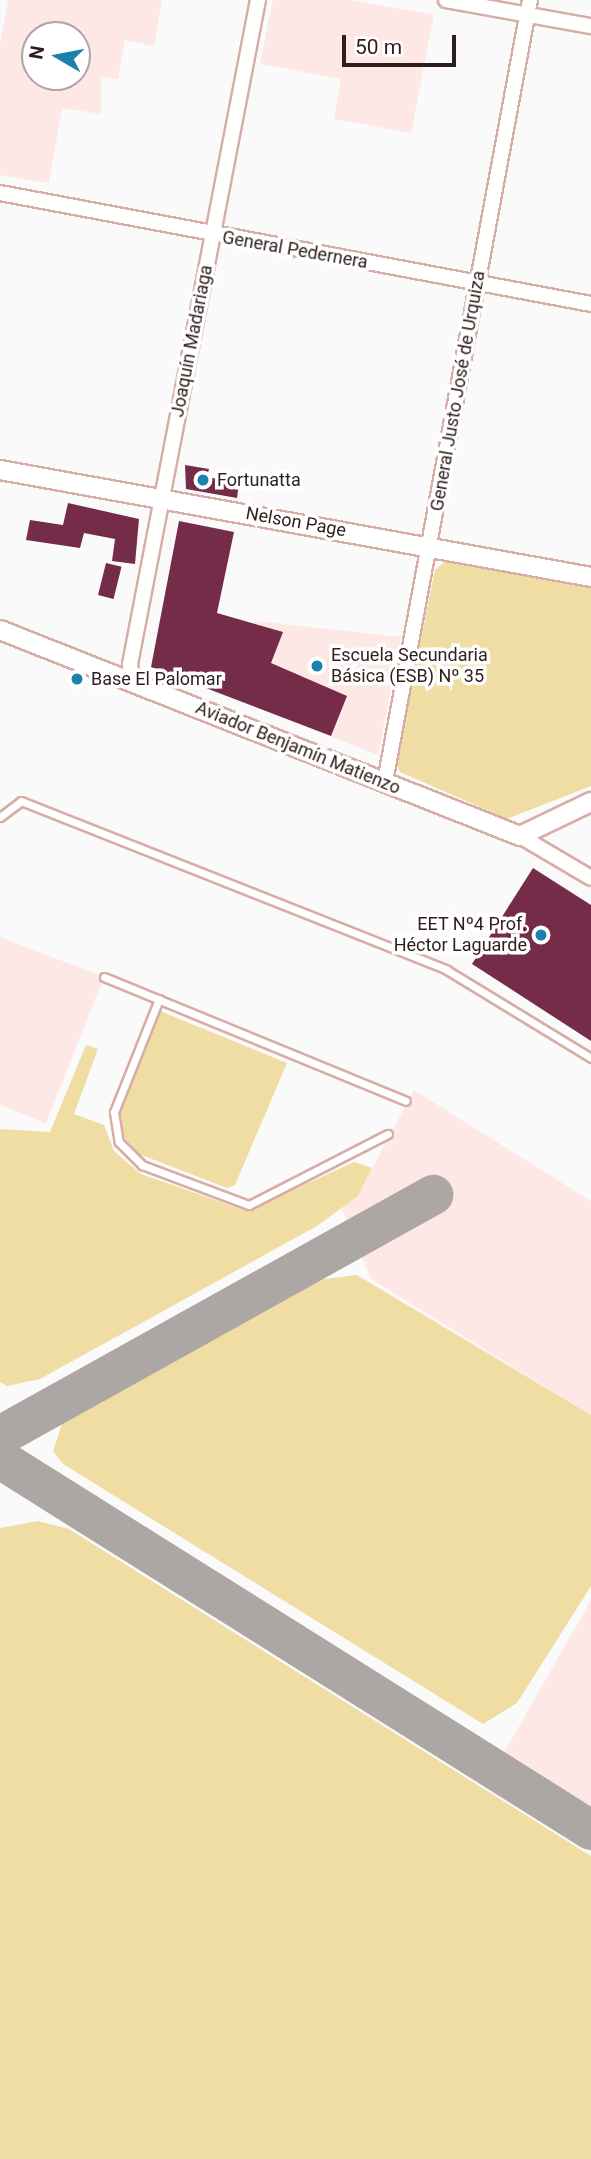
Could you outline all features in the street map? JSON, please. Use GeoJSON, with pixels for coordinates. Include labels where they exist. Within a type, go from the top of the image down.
{"type":"FeatureCollection","features":[{"type":"Feature","properties":{"kind":"street","name":"Joaquín Madariaga"},"geometry":{"type":"LineString","coordinates":[[132,683],[130,663],[258,0]]}},
{"type":"Feature","properties":{"kind":"street"},"geometry":{"type":"LineString","coordinates":[[446,0],[529,7],[591,26]]}},
{"type":"Feature","properties":{"kind":"street","name":"General Justo José de Urquiza"},"geometry":{"type":"LineString","coordinates":[[385,782],[431,546],[529,7]]}},
{"type":"Feature","properties":{"kind":"street","name":"General Pedernera"},"geometry":{"type":"LineString","coordinates":[[0,193],[212,235],[591,304]]}},
{"type":"Feature","properties":{"kind":"street","name":"Nelson Page"},"geometry":{"type":"LineString","coordinates":[[0,470],[591,577]]}},
{"type":"Feature","properties":{"kind":"street","name":"Aviador Benjamín Matienzo"},"geometry":{"type":"LineString","coordinates":[[0,630],[520,835],[591,878]]}},
{"type":"Feature","properties":{"kind":"street"},"geometry":{"type":"LineString","coordinates":[[520,835],[591,802]]}},
{"type":"Feature","properties":{"kind":"lane"},"geometry":{"type":"LineString","coordinates":[[0,817],[21,801],[447,970],[591,1058]]}},
{"type":"Feature","properties":{"kind":"lane"},"geometry":{"type":"LineString","coordinates":[[104,978],[406,1101]]}},
{"type":"Feature","properties":{"kind":"lane"},"geometry":{"type":"LineString","coordinates":[[159,999],[114,1112],[119,1142],[142,1165],[249,1205],[388,1134]]}},
{"type":"Feature","properties":{"kind":"shaded area"},"geometry":{"type":"Polygon","coordinates":[[[8,0],[162,0],[154,46],[125,40],[118,79],[101,77],[101,114],[62,108],[49,183],[0,175],[0,45],[8,0]]]}},
{"type":"Feature","properties":{"kind":"shaded area"},"geometry":{"type":"Polygon","coordinates":[[[273,0],[352,0],[434,15],[411,133],[334,119],[341,79],[260,64],[273,0]]]}},
{"type":"Feature","properties":{"kind":"shaded area"},"geometry":{"type":"Polygon","coordinates":[[[446,561],[591,588],[591,786],[507,819],[400,772],[396,763],[435,570],[446,561]]]}},
{"type":"Feature","properties":{"kind":"shaded area","name":"Escuela Secundaria Básica (ESB) Nº 35"},"geometry":{"type":"Polygon","coordinates":[[[255,621],[401,637],[378,755],[227,695],[255,621]]]}},
{"type":"Feature","properties":{"kind":"shaded area"},"geometry":{"type":"Polygon","coordinates":[[[0,937],[104,977],[46,1123],[0,1105],[0,937]]]}},
{"type":"Feature","properties":{"kind":"shaded area"},"geometry":{"type":"Polygon","coordinates":[[[160,1011],[287,1063],[235,1185],[227,1188],[139,1154],[121,1134],[118,1115],[160,1011]]]}},
{"type":"Feature","properties":{"kind":"shaded area"},"geometry":{"type":"Polygon","coordinates":[[[86,1045],[98,1049],[74,1114],[104,1125],[114,1151],[141,1174],[247,1211],[354,1162],[372,1168],[358,1196],[317,1226],[40,1379],[7,1386],[0,1382],[0,1129],[50,1132],[86,1045]]]}},
{"type":"Feature","properties":{"kind":"shaded area"},"geometry":{"type":"Polygon","coordinates":[[[414,1090],[591,1201],[591,1415],[371,1279],[342,1208],[358,1195],[414,1090]]]}},
{"type":"Feature","properties":{"kind":"shaded area"},"geometry":{"type":"Polygon","coordinates":[[[357,1275],[591,1415],[591,1586],[517,1703],[483,1724],[63,1464],[53,1451],[63,1421],[309,1281],[357,1275]]]}},
{"type":"Feature","properties":{"kind":"shaded area"},"geometry":{"type":"Polygon","coordinates":[[[38,1521],[69,1529],[591,1856],[591,2159],[0,2159],[0,1528],[38,1521]]]}},
{"type":"Feature","properties":{"kind":"shaded area"},"geometry":{"type":"Polygon","coordinates":[[[591,1600],[591,1812],[501,1758],[591,1600]]]}},
{"type":"Feature","properties":{"kind":"building","name":"Fortunatta"},"geometry":{"type":"Polygon","coordinates":[[[185,465],[209,469],[207,477],[239,483],[237,498],[186,489],[185,465]]]}},
{"type":"Feature","properties":{"kind":"building"},"geometry":{"type":"Polygon","coordinates":[[[68,503],[139,519],[135,564],[112,561],[115,539],[84,533],[80,548],[26,540],[30,520],[63,525],[68,503]]]}},
{"type":"Feature","properties":{"kind":"building"},"geometry":{"type":"Polygon","coordinates":[[[179,521],[234,532],[217,613],[283,632],[271,663],[347,696],[331,736],[151,667],[179,521]]]}},
{"type":"Feature","properties":{"kind":"building"},"geometry":{"type":"Polygon","coordinates":[[[106,563],[122,567],[114,599],[98,595],[106,563]]]}},
{"type":"Feature","properties":{"kind":"building","name":"EET Nº4 Prof. Héctor Laguarde"},"geometry":{"type":"Polygon","coordinates":[[[533,868],[591,905],[591,1041],[472,964],[533,868]]]}},
{"type":"Feature","properties":{"kind":"taxiway"},"geometry":{"type":"LineString","coordinates":[[0,1436],[433,1195]]}},
{"type":"Feature","properties":{"kind":"taxiway"},"geometry":{"type":"LineString","coordinates":[[0,1459],[591,1830]]}},
{"type":"Feature","properties":{"kind":"place","name":"Fortunatta"},"geometry":{"type":"Point","coordinates":[203,480]}},
{"type":"Feature","properties":{"kind":"place","name":"Escuela Secundaria Básica (ESB) Nº 35"},"geometry":{"type":"Point","coordinates":[317,666]}},
{"type":"Feature","properties":{"kind":"place","name":"Base El Palomar"},"geometry":{"type":"Point","coordinates":[77,679]}},
{"type":"Feature","properties":{"kind":"place","name":"EET Nº4 Prof. Héctor Laguarde"},"geometry":{"type":"Point","coordinates":[541,935]}}]}
